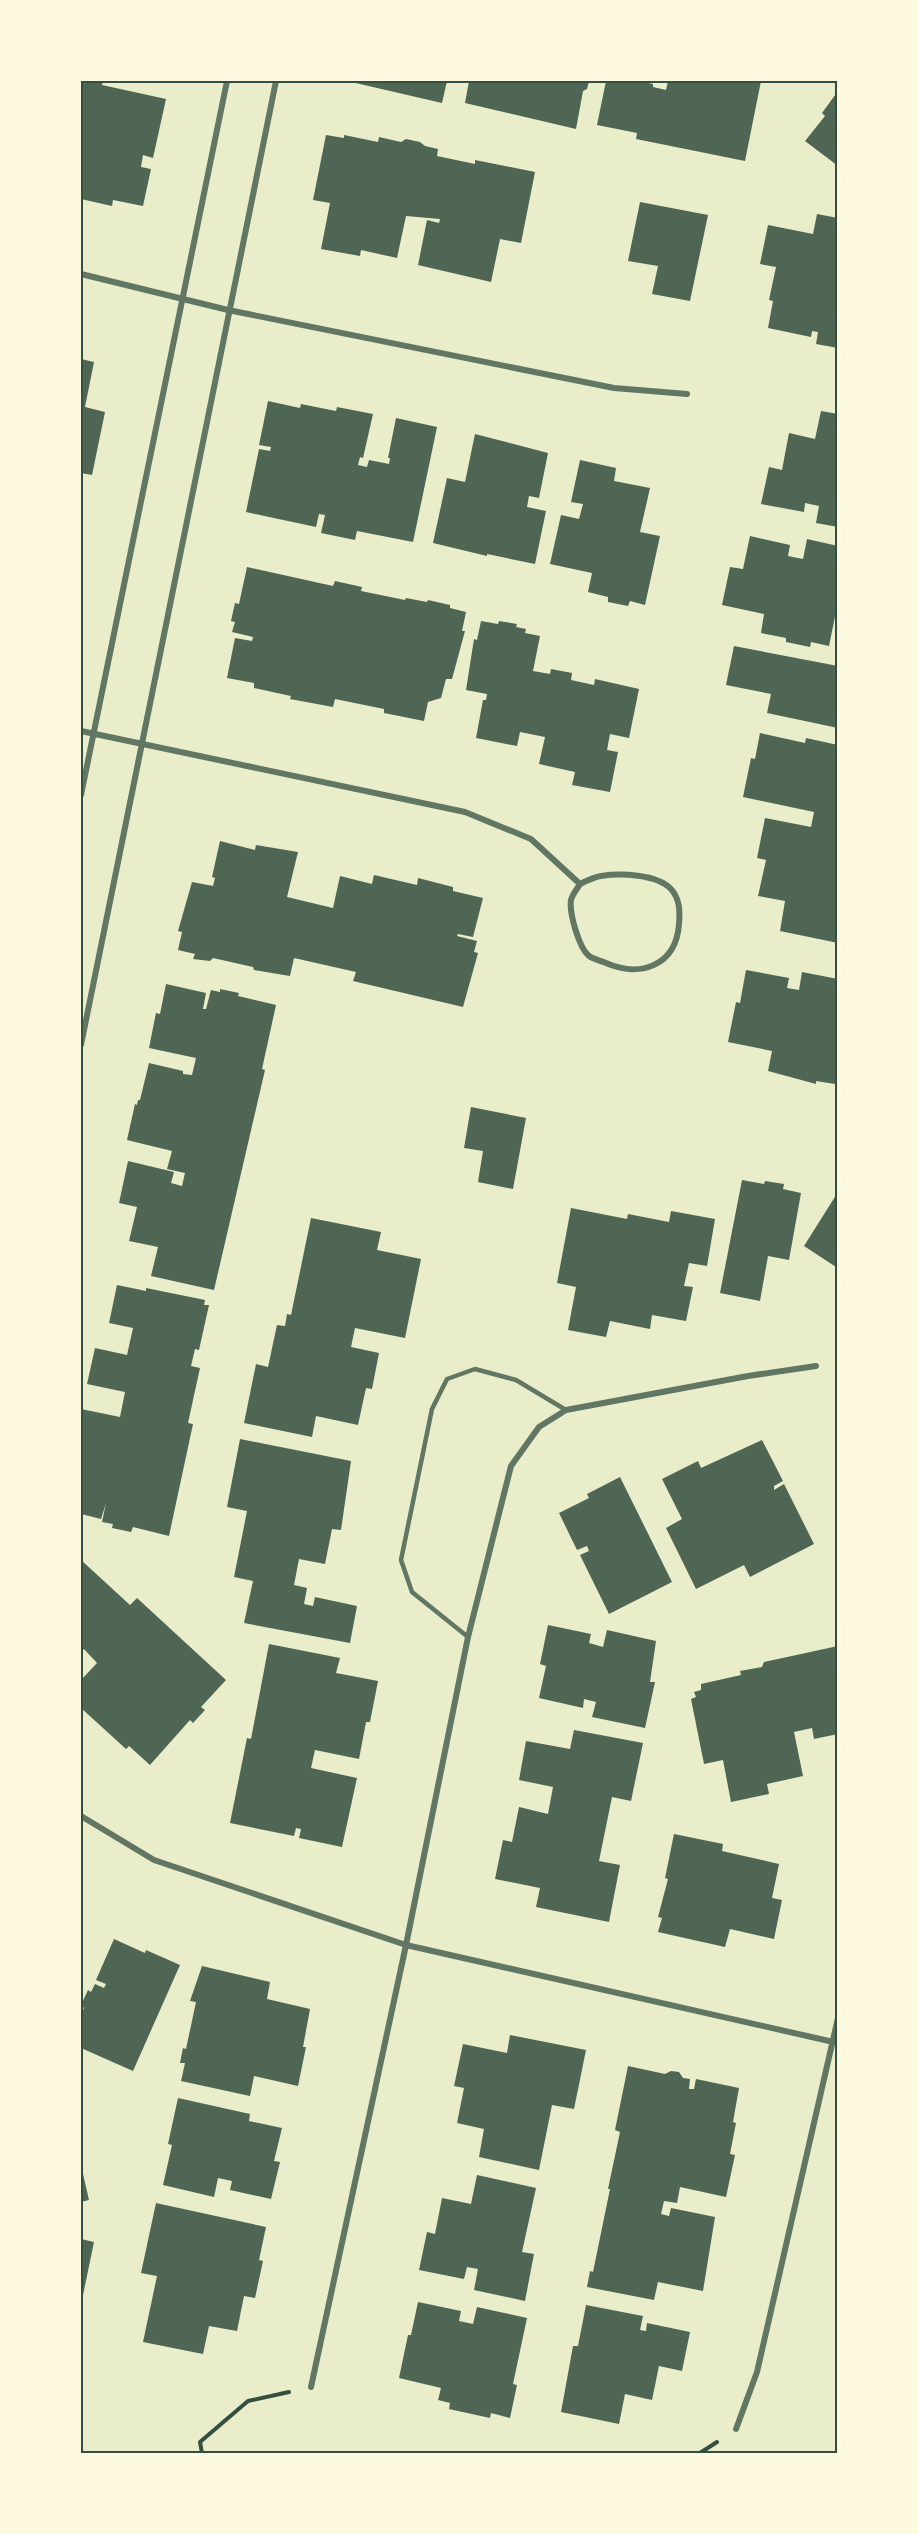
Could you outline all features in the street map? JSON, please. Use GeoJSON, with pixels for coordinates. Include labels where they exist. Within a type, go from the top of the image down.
{"type":"FeatureCollection","features":[{"type":"Feature","properties":{"kind":"street"},"geometry":{"type":"LineString","coordinates":[[81,795],[227,81]]}},
{"type":"Feature","properties":{"kind":"street"},"geometry":{"type":"LineString","coordinates":[[81,1045],[276,81]]}},
{"type":"Feature","properties":{"kind":"street"},"geometry":{"type":"LineString","coordinates":[[81,274],[228,310],[614,388],[687,394]]}},
{"type":"Feature","properties":{"kind":"street"},"geometry":{"type":"LineString","coordinates":[[81,731],[465,812],[531,839],[580,884]]}},
{"type":"Feature","properties":{"kind":"street"},"geometry":{"type":"LineString","coordinates":[[620,874],[654,879],[670,888],[678,902],[679,926],[674,944],[662,961],[645,970],[620,969],[588,956],[575,930],[571,900],[580,884],[599,876],[620,874]]}},
{"type":"Feature","properties":{"kind":"street"},"geometry":{"type":"LineString","coordinates":[[311,2387],[406,1945],[468,1637],[511,1466],[539,1427],[566,1410],[748,1376],[816,1366]]}},
{"type":"Feature","properties":{"kind":"street"},"geometry":{"type":"LineString","coordinates":[[81,1816],[154,1860],[406,1945],[835,2043]]}},
{"type":"Feature","properties":{"kind":"street"},"geometry":{"type":"LineString","coordinates":[[736,2429],[757,2372],[835,2043],[838,2018]]}},
{"type":"Feature","properties":{"kind":"lane"},"geometry":{"type":"LineString","coordinates":[[468,1637],[412,1592],[401,1560],[432,1409],[447,1379],[475,1369],[516,1380],[566,1410]]}},
{"type":"Feature","properties":{"kind":"path"},"geometry":{"type":"LineString","coordinates":[[202,2453],[200,2442],[248,2401],[311,2387]]}},
{"type":"Feature","properties":{"kind":"building"},"geometry":{"type":"Polygon","coordinates":[[[81,81],[103,81],[102,85],[166,99],[153,158],[143,155],[141,167],[151,169],[143,206],[113,200],[112,206],[81,199],[81,81]]]}},
{"type":"Feature","properties":{"kind":"building"},"geometry":{"type":"Polygon","coordinates":[[[347,81],[447,81],[442,103],[347,81]]]}},
{"type":"Feature","properties":{"kind":"building"},"geometry":{"type":"Polygon","coordinates":[[[469,81],[589,81],[587,89],[583,91],[576,129],[465,103],[469,81]]]}},
{"type":"Feature","properties":{"kind":"building"},"geometry":{"type":"Polygon","coordinates":[[[606,81],[640,81],[666,90],[668,81],[761,81],[745,161],[636,139],[637,133],[597,125],[606,81]]]}},
{"type":"Feature","properties":{"kind":"building"},"geometry":{"type":"Polygon","coordinates":[[[838,91],[838,166],[805,141],[825,116],[822,113],[838,91]]]}},
{"type":"Feature","properties":{"kind":"building"},"geometry":{"type":"Polygon","coordinates":[[[326,135],[344,138],[344,135],[378,142],[379,137],[401,142],[406,139],[438,149],[437,156],[475,164],[475,160],[535,172],[521,243],[500,239],[491,282],[418,265],[427,220],[439,223],[440,219],[406,216],[397,258],[361,250],[360,256],[321,249],[330,203],[313,200],[326,135]]]}},
{"type":"Feature","properties":{"kind":"building"},"geometry":{"type":"Polygon","coordinates":[[[640,202],[708,215],[690,301],[652,294],[658,266],[628,261],[640,202]]]}},
{"type":"Feature","properties":{"kind":"building"},"geometry":{"type":"Polygon","coordinates":[[[817,214],[838,218],[838,348],[816,344],[818,332],[812,331],[811,337],[768,328],[773,301],[769,300],[776,267],[760,264],[768,225],[813,234],[817,214]]]}},
{"type":"Feature","properties":{"kind":"building"},"geometry":{"type":"Polygon","coordinates":[[[81,359],[94,362],[85,407],[105,412],[92,475],[81,473],[81,359]]]}},
{"type":"Feature","properties":{"kind":"building"},"geometry":{"type":"Polygon","coordinates":[[[268,401],[300,408],[301,404],[336,411],[337,407],[373,414],[363,458],[360,457],[358,465],[367,467],[369,460],[389,464],[390,458],[388,458],[396,418],[437,427],[413,542],[357,531],[355,540],[321,533],[325,515],[319,514],[316,527],[246,512],[259,449],[270,451],[271,447],[259,445],[268,401]]]}},
{"type":"Feature","properties":{"kind":"building"},"geometry":{"type":"Polygon","coordinates":[[[821,411],[838,414],[838,527],[816,523],[819,506],[805,503],[804,512],[761,504],[769,467],[782,470],[789,433],[815,439],[821,411]]]}},
{"type":"Feature","properties":{"kind":"building"},"geometry":{"type":"Polygon","coordinates":[[[475,434],[548,453],[539,498],[529,496],[527,507],[546,511],[535,564],[487,554],[487,556],[433,543],[447,478],[465,482],[475,434]]]}},
{"type":"Feature","properties":{"kind":"building"},"geometry":{"type":"Polygon","coordinates":[[[580,460],[616,468],[614,481],[650,488],[640,532],[660,536],[645,605],[630,601],[628,606],[608,602],[608,597],[588,592],[592,573],[550,564],[561,515],[579,519],[583,504],[571,502],[580,460]]]}},
{"type":"Feature","properties":{"kind":"building"},"geometry":{"type":"Polygon","coordinates":[[[750,536],[790,545],[788,556],[803,559],[807,539],[838,546],[838,602],[829,646],[811,642],[810,647],[786,642],[786,638],[761,633],[764,614],[722,605],[730,567],[743,569],[750,536]]]}},
{"type":"Feature","properties":{"kind":"building"},"geometry":{"type":"Polygon","coordinates":[[[247,567],[333,586],[335,581],[362,587],[361,591],[405,600],[406,598],[427,602],[428,600],[450,605],[450,608],[466,612],[462,631],[465,631],[452,679],[446,679],[441,698],[428,702],[424,721],[384,713],[384,709],[335,699],[333,707],[290,699],[291,696],[254,688],[254,683],[227,678],[235,638],[252,641],[253,637],[232,632],[235,622],[231,621],[235,603],[239,604],[247,567]]]}},
{"type":"Feature","properties":{"kind":"building"},"geometry":{"type":"Polygon","coordinates":[[[481,621],[517,624],[516,627],[526,629],[525,633],[540,636],[533,671],[550,674],[551,669],[572,673],[571,680],[594,685],[595,679],[639,689],[629,738],[610,734],[607,750],[618,752],[610,792],[572,785],[575,772],[539,764],[545,737],[520,732],[517,746],[476,738],[483,700],[486,700],[487,694],[466,690],[474,639],[477,640],[481,621]]]}},
{"type":"Feature","properties":{"kind":"building"},"geometry":{"type":"Polygon","coordinates":[[[734,646],[838,666],[838,728],[767,713],[771,694],[726,685],[734,646]]]}},
{"type":"Feature","properties":{"kind":"building"},"geometry":{"type":"Polygon","coordinates":[[[760,733],[805,743],[806,738],[838,745],[838,943],[780,931],[785,901],[758,896],[766,860],[757,858],[765,818],[811,827],[814,812],[743,797],[751,758],[755,759],[760,733]]]}},
{"type":"Feature","properties":{"kind":"building"},"geometry":{"type":"Polygon","coordinates":[[[220,841],[255,850],[256,845],[298,852],[287,897],[333,908],[340,876],[372,884],[374,875],[417,885],[418,878],[453,887],[453,891],[483,898],[473,937],[458,934],[457,936],[477,941],[474,952],[478,953],[463,1007],[353,981],[356,972],[294,958],[290,976],[254,970],[253,967],[213,958],[210,961],[193,959],[195,954],[178,950],[182,932],[178,931],[192,882],[213,886],[215,878],[212,877],[220,841]]]}},
{"type":"Feature","properties":{"kind":"building"},"geometry":{"type":"Polygon","coordinates":[[[746,970],[789,978],[787,988],[799,990],[802,972],[838,979],[838,1068],[835,1084],[816,1081],[816,1084],[768,1071],[772,1051],[728,1042],[736,1002],[740,1003],[746,970]]]}},
{"type":"Feature","properties":{"kind":"building"},"geometry":{"type":"Polygon","coordinates":[[[166,984],[206,993],[203,1009],[206,1009],[211,990],[220,992],[220,989],[276,1005],[262,1069],[265,1070],[214,1290],[151,1276],[158,1247],[129,1241],[137,1207],[119,1203],[128,1161],[174,1172],[171,1183],[182,1186],[185,1173],[167,1169],[172,1151],[127,1140],[135,1104],[137,1105],[140,1100],[149,1063],[192,1075],[196,1058],[149,1048],[156,1013],[160,1014],[166,984]]]}},
{"type":"Feature","properties":{"kind":"building"},"geometry":{"type":"Polygon","coordinates":[[[471,1107],[526,1118],[513,1189],[478,1182],[483,1151],[464,1148],[471,1107]]]}},
{"type":"Feature","properties":{"kind":"building"},"geometry":{"type":"Polygon","coordinates":[[[742,1180],[764,1184],[765,1181],[784,1184],[783,1189],[801,1193],[789,1260],[768,1256],[760,1301],[720,1293],[742,1180]]]}},
{"type":"Feature","properties":{"kind":"building"},"geometry":{"type":"Polygon","coordinates":[[[838,1192],[838,1264],[836,1267],[804,1246],[838,1192]]]}},
{"type":"Feature","properties":{"kind":"building"},"geometry":{"type":"Polygon","coordinates":[[[571,1208],[627,1219],[628,1214],[669,1222],[671,1211],[715,1219],[707,1266],[689,1263],[684,1286],[693,1287],[686,1321],[652,1315],[650,1329],[610,1321],[606,1337],[568,1330],[576,1287],[557,1283],[571,1208]]]}},
{"type":"Feature","properties":{"kind":"building"},"geometry":{"type":"Polygon","coordinates":[[[311,1218],[381,1232],[377,1250],[421,1259],[405,1338],[355,1328],[351,1347],[379,1353],[372,1389],[366,1388],[358,1425],[316,1416],[312,1437],[244,1423],[256,1364],[268,1367],[277,1325],[285,1326],[287,1314],[291,1315],[311,1218]]]}},
{"type":"Feature","properties":{"kind":"building"},"geometry":{"type":"Polygon","coordinates":[[[117,1285],[146,1291],[146,1288],[205,1300],[204,1305],[209,1305],[199,1350],[195,1349],[191,1366],[200,1368],[188,1423],[193,1424],[169,1536],[133,1527],[131,1532],[112,1528],[113,1524],[102,1522],[106,1503],[101,1519],[81,1514],[81,1409],[120,1417],[125,1392],[87,1384],[95,1348],[127,1355],[133,1328],[109,1323],[117,1285]]]}},
{"type":"Feature","properties":{"kind":"building"},"geometry":{"type":"Polygon","coordinates":[[[240,1439],[351,1461],[341,1530],[332,1529],[325,1564],[299,1559],[294,1585],[307,1588],[304,1604],[313,1606],[315,1597],[357,1606],[350,1643],[244,1623],[253,1581],[234,1577],[247,1511],[227,1507],[240,1439]]]}},
{"type":"Feature","properties":{"kind":"building"},"geometry":{"type":"Polygon","coordinates":[[[762,1440],[783,1481],[774,1486],[774,1490],[784,1484],[814,1544],[750,1577],[744,1565],[696,1589],[666,1528],[682,1519],[662,1479],[698,1461],[701,1468],[762,1440]]]}},
{"type":"Feature","properties":{"kind":"building"},"geometry":{"type":"Polygon","coordinates":[[[620,1477],[672,1582],[609,1614],[580,1555],[589,1551],[587,1546],[577,1550],[559,1513],[589,1498],[587,1494],[620,1477]]]}},
{"type":"Feature","properties":{"kind":"building"},"geometry":{"type":"Polygon","coordinates":[[[81,1560],[130,1605],[137,1598],[226,1680],[201,1707],[205,1710],[193,1723],[190,1720],[150,1765],[129,1746],[126,1749],[81,1708],[81,1680],[97,1663],[84,1649],[81,1652],[81,1560]]]}},
{"type":"Feature","properties":{"kind":"building"},"geometry":{"type":"Polygon","coordinates":[[[548,1625],[591,1634],[589,1643],[603,1647],[607,1630],[656,1641],[650,1682],[655,1682],[645,1728],[592,1717],[596,1702],[584,1699],[583,1708],[539,1698],[546,1666],[540,1664],[548,1625]]]}},
{"type":"Feature","properties":{"kind":"building"},"geometry":{"type":"Polygon","coordinates":[[[269,1644],[340,1658],[336,1673],[378,1681],[370,1722],[366,1722],[359,1759],[315,1750],[311,1768],[357,1778],[342,1847],[299,1838],[301,1829],[296,1828],[294,1836],[230,1823],[247,1738],[251,1739],[269,1644]]]}},
{"type":"Feature","properties":{"kind":"building"},"geometry":{"type":"Polygon","coordinates":[[[838,1646],[838,1734],[814,1739],[812,1728],[794,1732],[803,1776],[767,1784],[769,1794],[731,1802],[723,1760],[704,1764],[691,1699],[696,1697],[694,1692],[701,1690],[701,1684],[741,1675],[740,1671],[762,1667],[764,1662],[838,1646]]]}},
{"type":"Feature","properties":{"kind":"building"},"geometry":{"type":"Polygon","coordinates":[[[574,1730],[643,1743],[631,1801],[612,1797],[599,1861],[620,1865],[609,1922],[536,1907],[540,1888],[495,1879],[503,1840],[512,1842],[519,1807],[548,1814],[553,1787],[519,1780],[526,1741],[570,1749],[574,1730]]]}},
{"type":"Feature","properties":{"kind":"building"},"geometry":{"type":"Polygon","coordinates":[[[674,1834],[723,1844],[722,1851],[779,1864],[772,1898],[782,1900],[774,1939],[730,1929],[725,1947],[658,1932],[662,1918],[658,1917],[668,1879],[665,1878],[674,1834]]]}},
{"type":"Feature","properties":{"kind":"building"},"geometry":{"type":"Polygon","coordinates":[[[114,1939],[180,1965],[133,2071],[81,2048],[81,2014],[84,2008],[81,2005],[88,1990],[91,1992],[95,1984],[104,1988],[106,1984],[96,1980],[114,1939]]]}},
{"type":"Feature","properties":{"kind":"building"},"geometry":{"type":"Polygon","coordinates":[[[202,1966],[270,1982],[267,1999],[310,2009],[303,2047],[306,2047],[298,2086],[254,2076],[250,2096],[181,2081],[185,2063],[180,2063],[183,2048],[186,2049],[196,2002],[190,2001],[202,1966]]]}},
{"type":"Feature","properties":{"kind":"building"},"geometry":{"type":"Polygon","coordinates":[[[510,2035],[586,2050],[574,2109],[552,2105],[539,2170],[479,2157],[484,2129],[457,2123],[464,2088],[454,2086],[463,2044],[507,2053],[510,2035]]]}},
{"type":"Feature","properties":{"kind":"building"},"geometry":{"type":"Polygon","coordinates":[[[628,2066],[665,2074],[671,2071],[679,2072],[683,2078],[690,2079],[689,2089],[694,2089],[696,2079],[739,2088],[730,2154],[735,2155],[726,2197],[680,2187],[677,2203],[664,2201],[661,2214],[669,2216],[671,2208],[715,2217],[703,2291],[658,2282],[654,2300],[587,2287],[590,2271],[593,2272],[610,2189],[608,2189],[620,2132],[615,2130],[628,2066]]]}},
{"type":"Feature","properties":{"kind":"building"},"geometry":{"type":"Polygon","coordinates":[[[178,2098],[250,2114],[249,2121],[282,2128],[274,2161],[280,2162],[271,2199],[230,2190],[232,2181],[218,2178],[214,2197],[163,2185],[172,2145],[168,2144],[178,2098]]]}},
{"type":"Feature","properties":{"kind":"building"},"geometry":{"type":"Polygon","coordinates":[[[81,2165],[89,2200],[81,2202],[81,2165]]]}},
{"type":"Feature","properties":{"kind":"building"},"geometry":{"type":"Polygon","coordinates":[[[477,2175],[536,2188],[522,2252],[534,2254],[525,2301],[474,2290],[478,2269],[467,2267],[464,2279],[419,2270],[427,2232],[435,2234],[442,2198],[471,2204],[477,2175]]]}},
{"type":"Feature","properties":{"kind":"building"},"geometry":{"type":"Polygon","coordinates":[[[156,2203],[266,2227],[259,2260],[263,2261],[255,2298],[244,2296],[237,2331],[209,2326],[203,2354],[143,2342],[157,2276],[141,2273],[156,2203]]]}},
{"type":"Feature","properties":{"kind":"building"},"geometry":{"type":"Polygon","coordinates":[[[81,2239],[94,2242],[82,2300],[81,2300],[81,2239]]]}},
{"type":"Feature","properties":{"kind":"building"},"geometry":{"type":"Polygon","coordinates":[[[418,2302],[461,2311],[459,2321],[473,2324],[477,2307],[527,2318],[513,2384],[517,2385],[510,2418],[491,2413],[490,2418],[449,2409],[450,2403],[438,2400],[441,2388],[399,2378],[418,2302]]]}},
{"type":"Feature","properties":{"kind":"building"},"geometry":{"type":"Polygon","coordinates":[[[586,2305],[643,2316],[640,2330],[646,2331],[647,2323],[690,2332],[682,2371],[659,2366],[652,2400],[625,2394],[619,2424],[561,2412],[573,2346],[578,2346],[586,2305]]]}}]}
